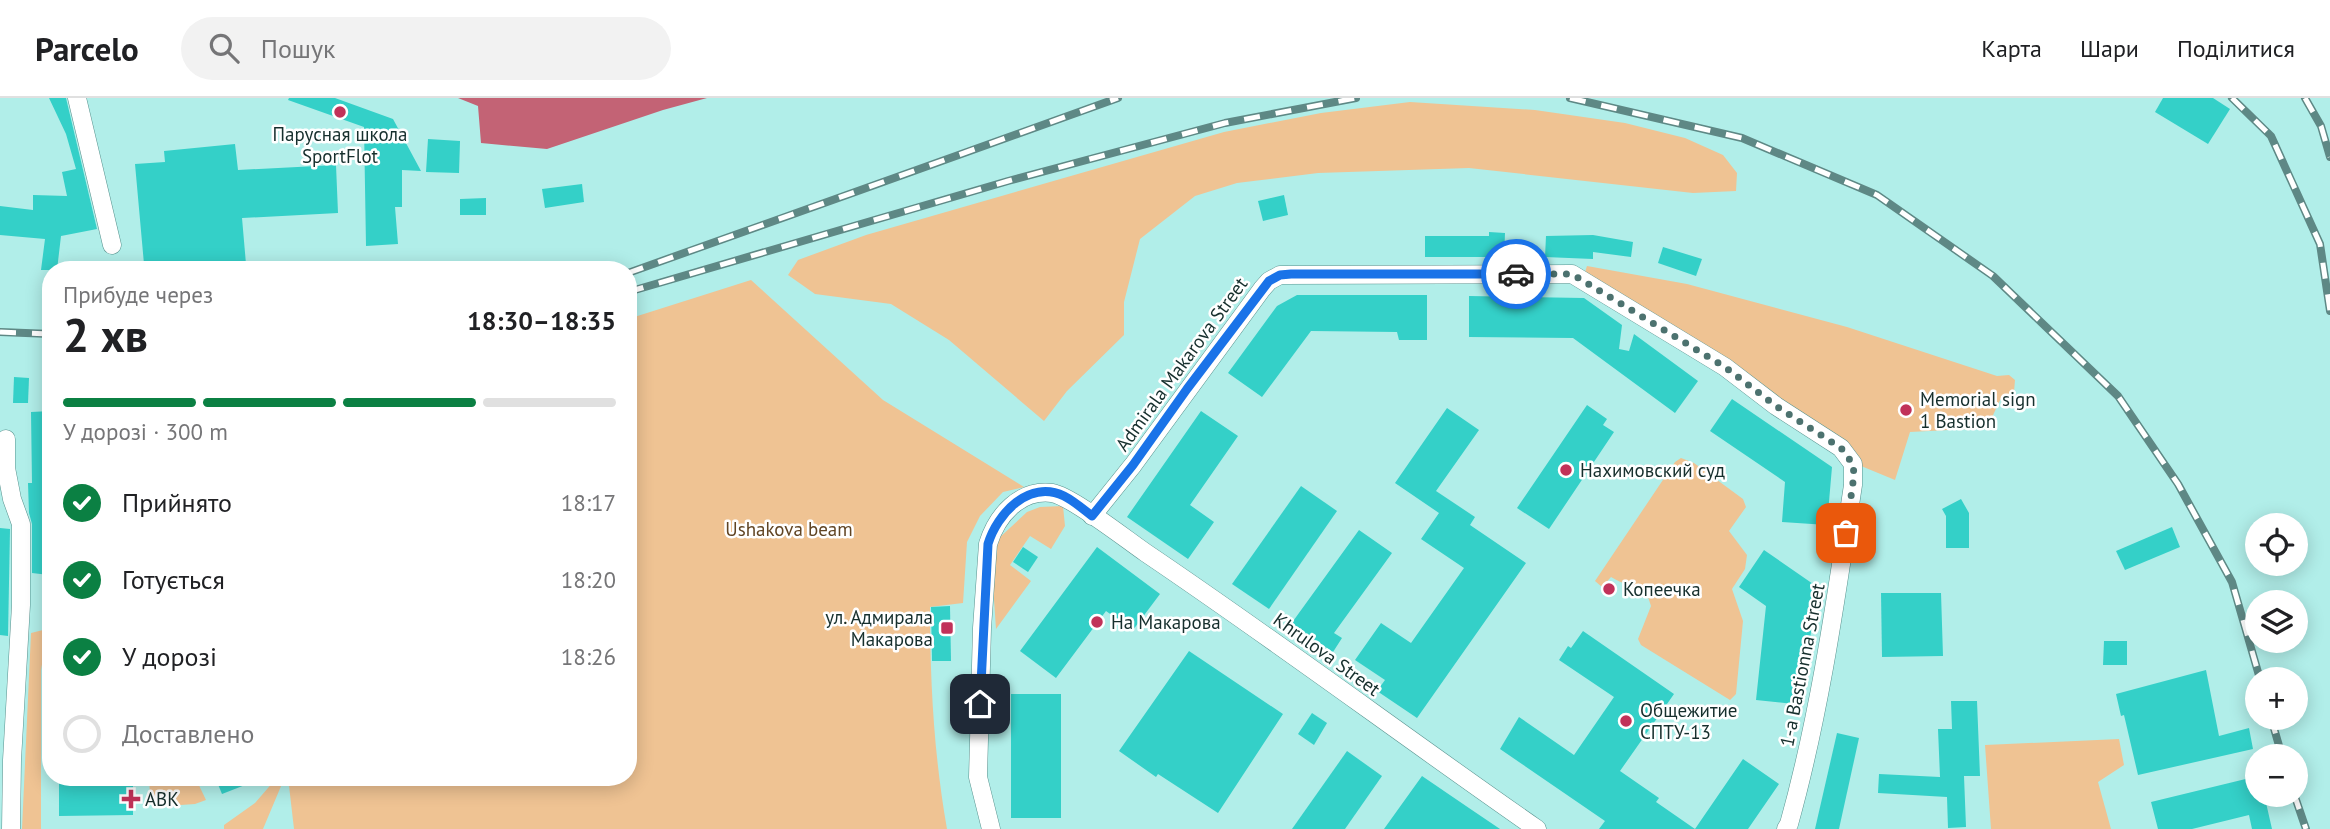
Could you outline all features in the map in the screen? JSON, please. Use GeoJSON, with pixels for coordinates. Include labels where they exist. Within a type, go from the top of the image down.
{"type":"FeatureCollection","features":[{"type":"Feature","properties":{"kind":"street"},"geometry":{"type":"LineString","coordinates":[[77,98],[111,245]]}},
{"type":"Feature","properties":{"kind":"street","name":"Admirala Makarova Street"},"geometry":{"type":"LineString","coordinates":[[1092,516],[1133,465],[1262,289],[1280,275],[1291,274],[1572,274],[1725,367],[1776,406],[1841,448],[1853,464]]}},
{"type":"Feature","properties":{"kind":"street"},"geometry":{"type":"LineString","coordinates":[[6,439],[6,468],[12,499],[21,524],[21,605],[11,829]]}},
{"type":"Feature","properties":{"kind":"street","name":"1-a Bastionna Street"},"geometry":{"type":"LineString","coordinates":[[1786,829],[1799,788],[1833,624],[1853,485],[1853,464]]}},
{"type":"Feature","properties":{"kind":"street"},"geometry":{"type":"LineString","coordinates":[[991,829],[978,777],[982,628],[991,533],[1010,507],[1034,494],[1063,496],[1092,516]]}},
{"type":"Feature","properties":{"kind":"street","name":"Khrulova Street"},"geometry":{"type":"LineString","coordinates":[[1092,516],[1193,584],[1537,829]]}},
{"type":"Feature","properties":{"kind":"green space"},"geometry":{"type":"Polygon","coordinates":[[[1410,102],[1535,110],[1625,123],[1685,138],[1723,155],[1737,173],[1736,191],[1693,193],[1469,168],[1318,173],[1237,183],[1195,196],[1140,239],[1124,302],[1124,335],[1067,391],[1044,421],[949,340],[891,304],[815,294],[788,275],[798,260],[866,235],[1224,132],[1321,113],[1410,102]]]}},
{"type":"Feature","properties":{"kind":"green space"},"geometry":{"type":"Polygon","coordinates":[[[1587,266],[1687,284],[1847,327],[1997,376],[2009,375],[2015,380],[2014,392],[2002,396],[1987,428],[1910,432],[1895,480],[1849,461],[1583,278],[1587,266]]]}},
{"type":"Feature","properties":{"kind":"green space","name":"Ushakova beam"},"geometry":{"type":"Polygon","coordinates":[[[751,280],[883,400],[1024,487],[1003,492],[980,516],[967,542],[963,603],[930,607],[934,718],[947,829],[294,829],[289,786],[637,786],[637,316],[751,280]]]}},
{"type":"Feature","properties":{"kind":"green space"},"geometry":{"type":"Polygon","coordinates":[[[1681,458],[1694,463],[1743,499],[1746,507],[1729,531],[1747,555],[1745,569],[1732,589],[1743,621],[1736,694],[1730,700],[1641,645],[1638,639],[1651,606],[1647,594],[1611,577],[1602,587],[1595,581],[1675,462],[1681,458]]]}},
{"type":"Feature","properties":{"kind":"green space"},"geometry":{"type":"Polygon","coordinates":[[[1063,506],[1065,526],[1051,549],[1030,536],[1010,565],[1031,581],[996,629],[991,556],[998,539],[1027,512],[1040,507],[1063,506]]]}},
{"type":"Feature","properties":{"kind":"green space"},"geometry":{"type":"Polygon","coordinates":[[[42,630],[41,829],[22,829],[31,633],[42,630]]]}},
{"type":"Feature","properties":{"kind":"green space"},"geometry":{"type":"Polygon","coordinates":[[[2119,739],[2124,765],[2098,782],[2111,829],[1991,829],[1985,745],[2119,739]]]}},
{"type":"Feature","properties":{"kind":"green space"},"geometry":{"type":"Polygon","coordinates":[[[149,786],[199,786],[206,800],[195,804],[153,807],[149,786]]]}},
{"type":"Feature","properties":{"kind":"green space"},"geometry":{"type":"Polygon","coordinates":[[[270,786],[281,786],[263,829],[224,829],[224,825],[255,803],[270,786]]]}},
{"type":"Feature","properties":{"kind":"shaded area"},"geometry":{"type":"Polygon","coordinates":[[[458,98],[707,98],[547,149],[481,143],[478,106],[458,98]]]}},
{"type":"Feature","properties":{"kind":"building"},"geometry":{"type":"Polygon","coordinates":[[[49,98],[66,98],[97,229],[61,236],[58,261],[42,261],[45,239],[0,235],[0,206],[33,210],[33,195],[67,196],[62,172],[76,169],[66,134],[49,98]]]}},
{"type":"Feature","properties":{"kind":"building"},"geometry":{"type":"Polygon","coordinates":[[[335,98],[393,119],[421,171],[402,170],[402,207],[395,207],[398,244],[366,246],[364,127],[288,100],[335,98]]]}},
{"type":"Feature","properties":{"kind":"building"},"geometry":{"type":"Polygon","coordinates":[[[2163,98],[2213,98],[2230,109],[2208,144],[2155,112],[2163,98]]]}},
{"type":"Feature","properties":{"kind":"building"},"geometry":{"type":"Polygon","coordinates":[[[428,139],[460,141],[459,173],[426,172],[428,139]]]}},
{"type":"Feature","properties":{"kind":"building"},"geometry":{"type":"Polygon","coordinates":[[[235,144],[238,170],[336,165],[338,213],[242,218],[246,261],[144,261],[135,164],[165,162],[164,151],[235,144]]]}},
{"type":"Feature","properties":{"kind":"building"},"geometry":{"type":"Polygon","coordinates":[[[582,184],[584,202],[545,208],[542,189],[582,184]]]}},
{"type":"Feature","properties":{"kind":"building"},"geometry":{"type":"Polygon","coordinates":[[[1284,195],[1288,215],[1263,221],[1258,201],[1284,195]]]}},
{"type":"Feature","properties":{"kind":"building"},"geometry":{"type":"Polygon","coordinates":[[[486,198],[486,215],[460,215],[460,199],[486,198]]]}},
{"type":"Feature","properties":{"kind":"building"},"geometry":{"type":"Polygon","coordinates":[[[1489,232],[1505,233],[1504,260],[1488,257],[1425,257],[1425,236],[1489,236],[1489,232]]]}},
{"type":"Feature","properties":{"kind":"building"},"geometry":{"type":"Polygon","coordinates":[[[1593,235],[1633,242],[1631,257],[1593,252],[1593,259],[1545,257],[1546,236],[1593,235]]]}},
{"type":"Feature","properties":{"kind":"building"},"geometry":{"type":"Polygon","coordinates":[[[1663,247],[1702,259],[1696,276],[1658,263],[1663,247]]]}},
{"type":"Feature","properties":{"kind":"building"},"geometry":{"type":"Polygon","coordinates":[[[1297,295],[1427,295],[1427,340],[1399,340],[1397,332],[1311,331],[1262,397],[1228,373],[1277,306],[1297,295]]]}},
{"type":"Feature","properties":{"kind":"building"},"geometry":{"type":"Polygon","coordinates":[[[1469,296],[1584,298],[1622,325],[1619,349],[1629,351],[1634,334],[1698,381],[1675,413],[1573,338],[1469,337],[1469,296]]]}},
{"type":"Feature","properties":{"kind":"building"},"geometry":{"type":"Polygon","coordinates":[[[14,377],[29,378],[28,403],[13,403],[14,377]]]}},
{"type":"Feature","properties":{"kind":"building"},"geometry":{"type":"Polygon","coordinates":[[[1732,399],[1832,467],[1827,525],[1782,522],[1785,482],[1710,431],[1732,399]]]}},
{"type":"Feature","properties":{"kind":"building","name":"Нахимовский суд"},"geometry":{"type":"Polygon","coordinates":[[[1587,405],[1607,419],[1603,425],[1614,432],[1549,529],[1517,508],[1587,405]]]}},
{"type":"Feature","properties":{"kind":"building"},"geometry":{"type":"Polygon","coordinates":[[[1447,408],[1479,430],[1436,491],[1475,517],[1470,525],[1526,563],[1417,718],[1377,691],[1385,680],[1355,660],[1381,623],[1411,643],[1464,568],[1421,539],[1439,513],[1395,483],[1447,408]]]}},
{"type":"Feature","properties":{"kind":"building"},"geometry":{"type":"Polygon","coordinates":[[[42,411],[42,574],[32,573],[32,524],[28,483],[32,483],[31,412],[42,411]]]}},
{"type":"Feature","properties":{"kind":"building"},"geometry":{"type":"Polygon","coordinates":[[[1201,411],[1238,436],[1190,505],[1214,522],[1188,559],[1127,517],[1201,411]]]}},
{"type":"Feature","properties":{"kind":"building"},"geometry":{"type":"Polygon","coordinates":[[[1301,486],[1337,511],[1269,609],[1232,584],[1301,486]]]}},
{"type":"Feature","properties":{"kind":"building"},"geometry":{"type":"Polygon","coordinates":[[[1961,499],[1969,513],[1969,548],[1946,548],[1946,516],[1942,509],[1961,499]]]}},
{"type":"Feature","properties":{"kind":"building"},"geometry":{"type":"Polygon","coordinates":[[[2172,527],[2180,547],[2125,570],[2116,551],[2172,527]]]}},
{"type":"Feature","properties":{"kind":"building"},"geometry":{"type":"Polygon","coordinates":[[[0,528],[10,529],[8,636],[0,635],[0,528]]]}},
{"type":"Feature","properties":{"kind":"building"},"geometry":{"type":"Polygon","coordinates":[[[1359,530],[1392,553],[1334,633],[1342,638],[1333,652],[1291,624],[1359,530]]]}},
{"type":"Feature","properties":{"kind":"building"},"geometry":{"type":"Polygon","coordinates":[[[1023,547],[1038,557],[1028,572],[1013,562],[1023,547]]]}},
{"type":"Feature","properties":{"kind":"building"},"geometry":{"type":"Polygon","coordinates":[[[1097,547],[1160,594],[1133,630],[1106,611],[1056,678],[1020,651],[1097,547]]]}},
{"type":"Feature","properties":{"kind":"building"},"geometry":{"type":"Polygon","coordinates":[[[1764,550],[1816,586],[1803,705],[1756,700],[1766,606],[1739,587],[1764,550]]]}},
{"type":"Feature","properties":{"kind":"building"},"geometry":{"type":"Polygon","coordinates":[[[1881,593],[1941,593],[1943,656],[1882,657],[1881,593]]]}},
{"type":"Feature","properties":{"kind":"building"},"geometry":{"type":"Polygon","coordinates":[[[950,606],[951,661],[932,661],[931,607],[950,606]]]}},
{"type":"Feature","properties":{"kind":"building","name":"Общежитие СПТУ-13"},"geometry":{"type":"Polygon","coordinates":[[[1583,631],[1674,694],[1620,771],[1659,798],[1656,802],[1695,829],[1599,829],[1605,821],[1500,749],[1519,717],[1574,755],[1614,697],[1559,660],[1583,631]]]}},
{"type":"Feature","properties":{"kind":"building"},"geometry":{"type":"Polygon","coordinates":[[[2104,641],[2127,641],[2127,665],[2103,665],[2104,641]]]}},
{"type":"Feature","properties":{"kind":"building"},"geometry":{"type":"Polygon","coordinates":[[[1189,651],[1283,714],[1218,813],[1158,774],[1156,777],[1119,751],[1189,651]]]}},
{"type":"Feature","properties":{"kind":"building"},"geometry":{"type":"Polygon","coordinates":[[[2206,670],[2219,736],[2249,730],[2252,744],[2245,744],[2245,751],[2138,775],[2124,715],[2121,716],[2116,694],[2206,670]]]}},
{"type":"Feature","properties":{"kind":"building"},"geometry":{"type":"Polygon","coordinates":[[[1011,694],[1061,694],[1061,818],[1011,818],[1011,694]]]}},
{"type":"Feature","properties":{"kind":"building"},"geometry":{"type":"Polygon","coordinates":[[[1951,701],[1977,701],[1980,776],[1964,776],[1966,827],[1948,828],[1947,797],[1878,793],[1879,774],[1940,777],[1938,729],[1952,729],[1951,701]]]}},
{"type":"Feature","properties":{"kind":"building"},"geometry":{"type":"Polygon","coordinates":[[[1312,713],[1327,723],[1314,745],[1298,734],[1312,713]]]}},
{"type":"Feature","properties":{"kind":"building"},"geometry":{"type":"Polygon","coordinates":[[[1837,733],[1859,738],[1839,829],[1815,829],[1837,733]]]}},
{"type":"Feature","properties":{"kind":"building"},"geometry":{"type":"Polygon","coordinates":[[[1347,751],[1382,776],[1345,829],[1292,829],[1347,751]]]}},
{"type":"Feature","properties":{"kind":"building"},"geometry":{"type":"Polygon","coordinates":[[[1743,759],[1779,784],[1748,829],[1695,829],[1743,759]]]}},
{"type":"Feature","properties":{"kind":"building"},"geometry":{"type":"Polygon","coordinates":[[[1422,776],[1466,806],[1500,829],[1384,829],[1422,776]]]}},
{"type":"Feature","properties":{"kind":"building"},"geometry":{"type":"Polygon","coordinates":[[[2245,779],[2245,807],[2267,807],[2272,829],[2252,829],[2249,815],[2192,829],[2158,829],[2151,802],[2245,779]]]}},
{"type":"Feature","properties":{"kind":"building"},"geometry":{"type":"Polygon","coordinates":[[[59,786],[133,786],[133,815],[59,816],[59,786]]]}},
{"type":"Feature","properties":{"kind":"building"},"geometry":{"type":"Polygon","coordinates":[[[219,786],[242,786],[222,794],[219,786]]]}},
{"type":"Feature","properties":{"kind":"railway"},"geometry":{"type":"LineString","coordinates":[[637,270],[1118,98]]}},
{"type":"Feature","properties":{"kind":"railway"},"geometry":{"type":"LineString","coordinates":[[637,289],[1008,181],[1225,123],[1356,98]]}},
{"type":"Feature","properties":{"kind":"railway"},"geometry":{"type":"LineString","coordinates":[[1570,98],[1742,138],[1877,195],[1993,276],[2118,396],[2178,484],[2232,582],[2257,667]]}},
{"type":"Feature","properties":{"kind":"railway"},"geometry":{"type":"LineString","coordinates":[[2232,98],[2271,136],[2320,244],[2330,311]]}},
{"type":"Feature","properties":{"kind":"railway"},"geometry":{"type":"LineString","coordinates":[[2305,98],[2321,126],[2330,157]]}},
{"type":"Feature","properties":{"kind":"railway"},"geometry":{"type":"LineString","coordinates":[[0,332],[42,334]]}},
{"type":"Feature","properties":{"kind":"railway"},"geometry":{"type":"LineString","coordinates":[[2274,730],[2279,744]]}},
{"type":"Feature","properties":{"kind":"railway"},"geometry":{"type":"LineString","coordinates":[[2298,807],[2306,829]]}},
{"type":"Feature","properties":{"kind":"way so far"},"geometry":{"type":"LineString","coordinates":[[1516,274],[1572,274],[1725,367],[1776,406],[1841,448],[1853,464],[1854,475],[1846,533]]}},
{"type":"Feature","properties":{"kind":"place","name":"Парусная школа SportFlot"},"geometry":{"type":"Point","coordinates":[340,112]}},
{"type":"Feature","properties":{"kind":"place","name":"Memorial sign 1 Bastion"},"geometry":{"type":"Point","coordinates":[1906,410]}},
{"type":"Feature","properties":{"kind":"place","name":"Нахимовский суд"},"geometry":{"type":"Point","coordinates":[1566,470]}},
{"type":"Feature","properties":{"kind":"place","name":"Копеечка"},"geometry":{"type":"Point","coordinates":[1609,589]}},
{"type":"Feature","properties":{"kind":"place","name":"На Макарова"},"geometry":{"type":"Point","coordinates":[1097,622]}},
{"type":"Feature","properties":{"kind":"place","name":"ул. Адмирала Макарова"},"geometry":{"type":"Point","coordinates":[947,628]}},
{"type":"Feature","properties":{"kind":"place","name":"Общежитие СПТУ-13"},"geometry":{"type":"Point","coordinates":[1626,721]}},
{"type":"Feature","properties":{"kind":"place","name":"АВК"},"geometry":{"type":"Point","coordinates":[131,799]}},
{"type":"Feature","properties":{"kind":"route"},"geometry":{"type":"LineString","coordinates":[[980,704],[988,544],[998,522],[1017,501],[1034,494],[1052,493],[1063,496],[1092,516],[1269,281],[1280,275],[1291,274],[1516,274]]}}]}
